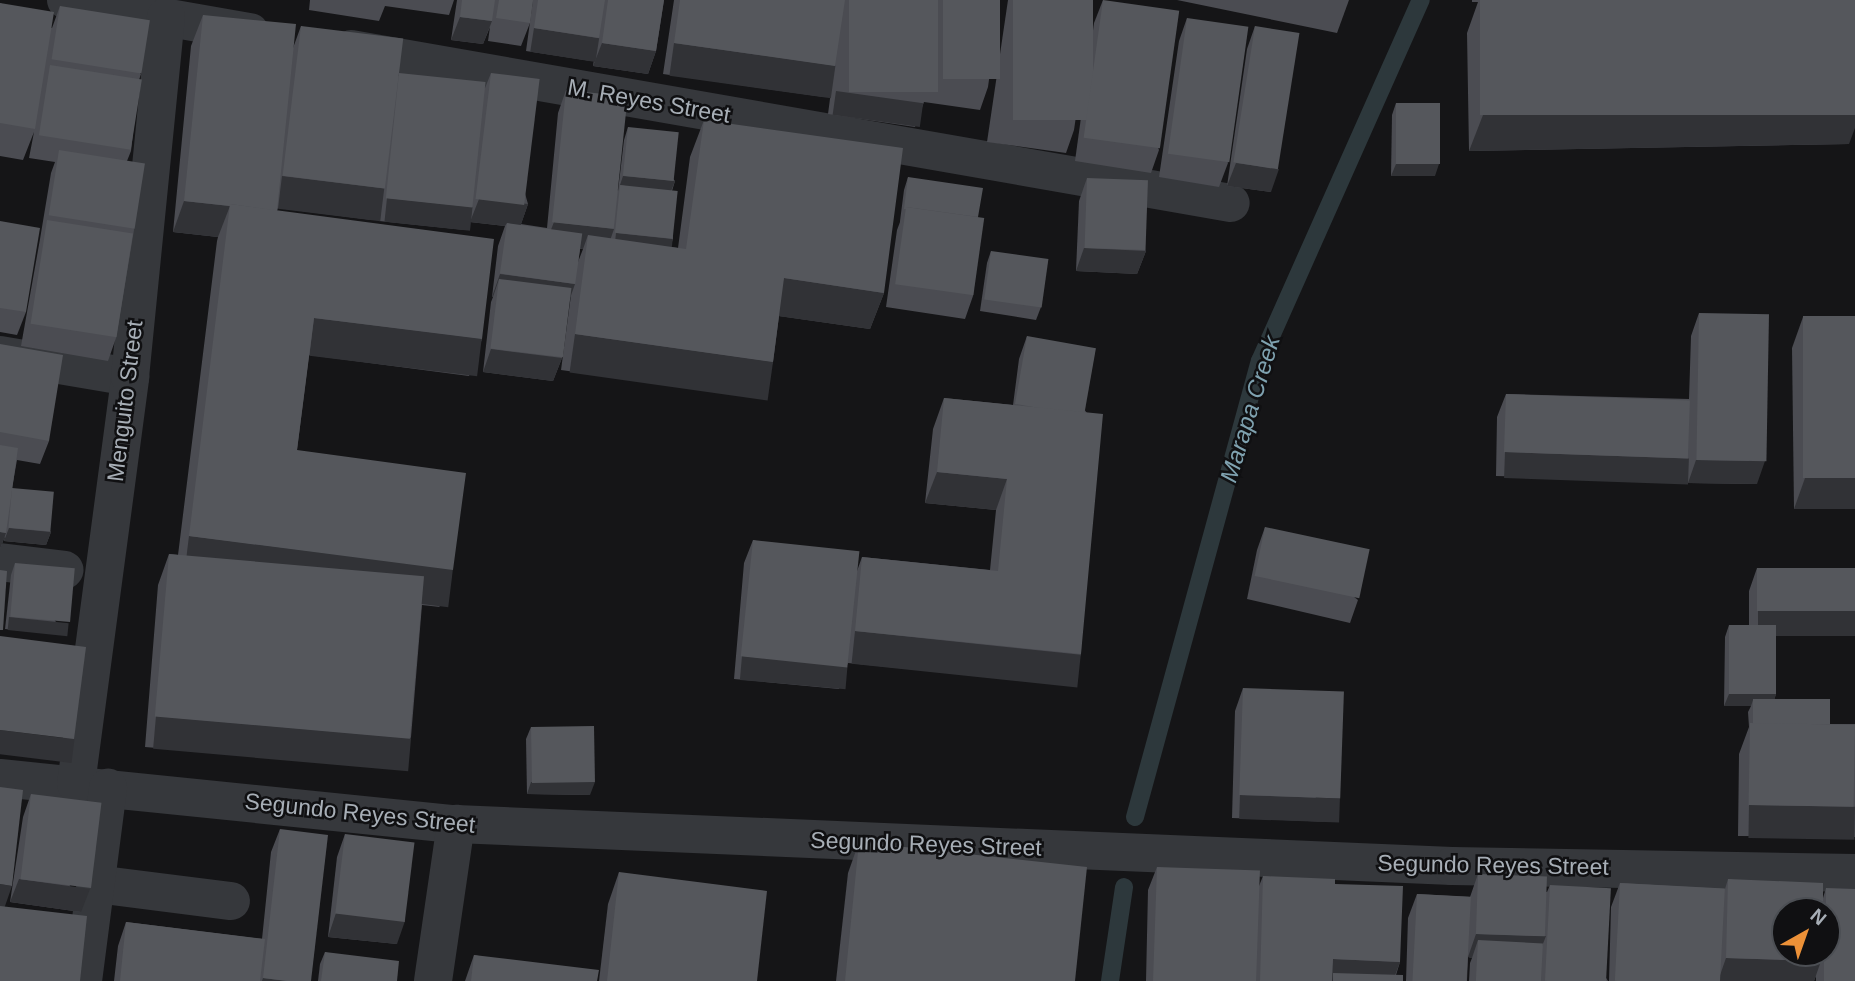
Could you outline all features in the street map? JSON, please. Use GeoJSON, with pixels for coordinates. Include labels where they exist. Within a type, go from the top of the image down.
{"type":"FeatureCollection","features":[{"type":"Feature","properties":{"kind":"street","name":"M. Reyes Street"},"geometry":{"type":"LineString","coordinates":[[66,0],[1231,203]]}},
{"type":"Feature","properties":{"kind":"street","name":"Menguito Street"},"geometry":{"type":"LineString","coordinates":[[83,981],[96,884],[92,786],[102,575],[130,377],[166,17]]}},
{"type":"Feature","properties":{"kind":"street"},"geometry":{"type":"LineString","coordinates":[[0,355],[130,377]]}},
{"type":"Feature","properties":{"kind":"street"},"geometry":{"type":"LineString","coordinates":[[0,562],[102,575]]}},
{"type":"Feature","properties":{"kind":"street","name":"Segundo Reyes Street"},"geometry":{"type":"LineString","coordinates":[[0,778],[456,824],[1452,866],[1855,873]]}},
{"type":"Feature","properties":{"kind":"street"},"geometry":{"type":"LineString","coordinates":[[433,981],[456,824]]}},
{"type":"Feature","properties":{"kind":"street"},"geometry":{"type":"LineString","coordinates":[[96,884],[231,901]]}},
{"type":"Feature","properties":{"kind":"building"},"geometry":{"type":"Polygon","coordinates":[[[462,0],[495,0],[492,21],[460,17],[462,0]]]}},
{"type":"Feature","properties":{"kind":"building"},"geometry":{"type":"Polygon","coordinates":[[[499,0],[533,0],[530,23],[496,18],[499,0]]]}},
{"type":"Feature","properties":{"kind":"building"},"geometry":{"type":"Polygon","coordinates":[[[538,0],[605,0],[599,38],[534,28],[538,0]]]}},
{"type":"Feature","properties":{"kind":"building"},"geometry":{"type":"Polygon","coordinates":[[[608,0],[664,0],[656,51],[602,43],[608,0]]]}},
{"type":"Feature","properties":{"kind":"building"},"geometry":{"type":"Polygon","coordinates":[[[680,0],[845,0],[835,66],[674,43],[680,0]]]}},
{"type":"Feature","properties":{"kind":"building"},"geometry":{"type":"Polygon","coordinates":[[[849,0],[938,0],[938,92],[849,92],[849,0]]]}},
{"type":"Feature","properties":{"kind":"building"},"geometry":{"type":"Polygon","coordinates":[[[943,0],[1000,0],[1000,79],[943,79],[943,0]]]}},
{"type":"Feature","properties":{"kind":"building"},"geometry":{"type":"Polygon","coordinates":[[[1013,0],[1093,0],[1093,120],[1013,120],[1013,0]]]}},
{"type":"Feature","properties":{"kind":"building"},"geometry":{"type":"Polygon","coordinates":[[[1103,0],[1179,11],[1160,148],[1084,138],[1103,0]]]}},
{"type":"Feature","properties":{"kind":"building"},"geometry":{"type":"Polygon","coordinates":[[[1480,0],[1855,0],[1855,115],[1480,115],[1480,0]]]}},
{"type":"Feature","properties":{"kind":"building"},"geometry":{"type":"Polygon","coordinates":[[[0,3],[54,12],[35,129],[0,123],[0,3]]]}},
{"type":"Feature","properties":{"kind":"building"},"geometry":{"type":"Polygon","coordinates":[[[60,6],[150,20],[141,74],[52,59],[60,6]]]}},
{"type":"Feature","properties":{"kind":"building"},"geometry":{"type":"Polygon","coordinates":[[[203,15],[296,24],[277,211],[184,201],[203,15]]]}},
{"type":"Feature","properties":{"kind":"building"},"geometry":{"type":"Polygon","coordinates":[[[1187,18],[1248,27],[1229,162],[1168,154],[1187,18]]]}},
{"type":"Feature","properties":{"kind":"building"},"geometry":{"type":"Polygon","coordinates":[[[301,26],[403,39],[385,188],[283,176],[301,26]]]}},
{"type":"Feature","properties":{"kind":"building"},"geometry":{"type":"Polygon","coordinates":[[[1255,26],[1299,33],[1278,169],[1233,162],[1255,26]]]}},
{"type":"Feature","properties":{"kind":"building"},"geometry":{"type":"Polygon","coordinates":[[[50,65],[142,80],[131,150],[39,135],[50,65]]]}},
{"type":"Feature","properties":{"kind":"building"},"geometry":{"type":"Polygon","coordinates":[[[399,73],[486,82],[472,207],[386,198],[399,73]]]}},
{"type":"Feature","properties":{"kind":"building"},"geometry":{"type":"Polygon","coordinates":[[[491,73],[540,79],[524,205],[476,199],[491,73]]]}},
{"type":"Feature","properties":{"kind":"building"},"geometry":{"type":"Polygon","coordinates":[[[566,90],[628,96],[614,229],[552,222],[566,90]]]}},
{"type":"Feature","properties":{"kind":"building"},"geometry":{"type":"Polygon","coordinates":[[[1396,103],[1440,103],[1440,164],[1396,164],[1396,103]]]}},
{"type":"Feature","properties":{"kind":"building"},"geometry":{"type":"Polygon","coordinates":[[[704,120],[903,148],[884,293],[784,278],[773,362],[575,334],[588,235],[686,249],[704,120]]]}},
{"type":"Feature","properties":{"kind":"building"},"geometry":{"type":"Polygon","coordinates":[[[628,127],[679,132],[674,181],[623,176],[628,127]]]}},
{"type":"Feature","properties":{"kind":"building"},"geometry":{"type":"Polygon","coordinates":[[[59,150],[145,164],[135,229],[49,215],[59,150]]]}},
{"type":"Feature","properties":{"kind":"building"},"geometry":{"type":"Polygon","coordinates":[[[908,177],[983,188],[978,217],[906,207],[904,209],[908,177]]]}},
{"type":"Feature","properties":{"kind":"building"},"geometry":{"type":"Polygon","coordinates":[[[1087,178],[1148,180],[1146,250],[1085,248],[1087,178]]]}},
{"type":"Feature","properties":{"kind":"building"},"geometry":{"type":"Polygon","coordinates":[[[620,185],[678,191],[673,239],[615,233],[620,185]]]}},
{"type":"Feature","properties":{"kind":"building"},"geometry":{"type":"Polygon","coordinates":[[[230,204],[494,239],[482,339],[314,318],[297,450],[466,473],[453,570],[189,536],[230,204]]]}},
{"type":"Feature","properties":{"kind":"building"},"geometry":{"type":"Polygon","coordinates":[[[906,207],[984,218],[973,295],[895,284],[906,207]]]}},
{"type":"Feature","properties":{"kind":"building"},"geometry":{"type":"Polygon","coordinates":[[[47,220],[133,234],[117,337],[31,324],[47,220]]]}},
{"type":"Feature","properties":{"kind":"building"},"geometry":{"type":"Polygon","coordinates":[[[0,221],[40,228],[26,312],[0,308],[0,221]]]}},
{"type":"Feature","properties":{"kind":"building"},"geometry":{"type":"Polygon","coordinates":[[[507,223],[582,234],[575,284],[500,274],[507,223]]]}},
{"type":"Feature","properties":{"kind":"building"},"geometry":{"type":"Polygon","coordinates":[[[991,251],[1048,259],[1042,308],[984,300],[991,251]]]}},
{"type":"Feature","properties":{"kind":"building"},"geometry":{"type":"Polygon","coordinates":[[[499,279],[571,288],[563,357],[490,348],[499,279]]]}},
{"type":"Feature","properties":{"kind":"building"},"geometry":{"type":"Polygon","coordinates":[[[1699,313],[1769,314],[1766,461],[1696,460],[1699,313]]]}},
{"type":"Feature","properties":{"kind":"building"},"geometry":{"type":"Polygon","coordinates":[[[1803,316],[1855,316],[1855,478],[1803,478],[1803,316]]]}},
{"type":"Feature","properties":{"kind":"building"},"geometry":{"type":"Polygon","coordinates":[[[1027,336],[1096,348],[1084,416],[1015,404],[1027,336]]]}},
{"type":"Feature","properties":{"kind":"building"},"geometry":{"type":"Polygon","coordinates":[[[0,344],[63,355],[49,441],[0,432],[0,344]]]}},
{"type":"Feature","properties":{"kind":"building"},"geometry":{"type":"Polygon","coordinates":[[[1506,394],[1690,400],[1688,458],[1504,452],[1506,394]]]}},
{"type":"Feature","properties":{"kind":"building"},"geometry":{"type":"Polygon","coordinates":[[[944,398],[1103,414],[1081,654],[855,631],[862,557],[998,571],[1007,479],[937,472],[944,398]]]}},
{"type":"Feature","properties":{"kind":"building"},"geometry":{"type":"Polygon","coordinates":[[[0,445],[18,448],[6,533],[0,532],[0,445]]]}},
{"type":"Feature","properties":{"kind":"building"},"geometry":{"type":"Polygon","coordinates":[[[12,488],[54,492],[50,532],[9,528],[12,488]]]}},
{"type":"Feature","properties":{"kind":"building"},"geometry":{"type":"Polygon","coordinates":[[[1265,527],[1370,549],[1359,598],[1255,576],[1265,527]]]}},
{"type":"Feature","properties":{"kind":"building"},"geometry":{"type":"Polygon","coordinates":[[[753,540],[859,551],[847,668],[741,656],[753,540]]]}},
{"type":"Feature","properties":{"kind":"building"},"geometry":{"type":"Polygon","coordinates":[[[169,554],[424,576],[410,739],[155,716],[169,554]]]}},
{"type":"Feature","properties":{"kind":"building"},"geometry":{"type":"Polygon","coordinates":[[[15,563],[75,568],[70,622],[10,617],[15,563]]]}},
{"type":"Feature","properties":{"kind":"building"},"geometry":{"type":"Polygon","coordinates":[[[1757,568],[1855,568],[1855,611],[1757,611],[1757,568]]]}},
{"type":"Feature","properties":{"kind":"building"},"geometry":{"type":"Polygon","coordinates":[[[0,570],[7,571],[3,630],[0,630],[0,570]]]}},
{"type":"Feature","properties":{"kind":"building"},"geometry":{"type":"Polygon","coordinates":[[[1729,625],[1776,625],[1776,694],[1729,694],[1729,625]]]}},
{"type":"Feature","properties":{"kind":"building"},"geometry":{"type":"Polygon","coordinates":[[[0,636],[86,647],[74,739],[0,730],[0,636]]]}},
{"type":"Feature","properties":{"kind":"building"},"geometry":{"type":"Polygon","coordinates":[[[1243,688],[1344,692],[1340,798],[1239,795],[1243,688]]]}},
{"type":"Feature","properties":{"kind":"building"},"geometry":{"type":"Polygon","coordinates":[[[1753,699],[1830,699],[1830,724],[1753,724],[1753,699]]]}},
{"type":"Feature","properties":{"kind":"building"},"geometry":{"type":"Polygon","coordinates":[[[1750,723],[1855,725],[1854,807],[1749,805],[1750,723]]]}},
{"type":"Feature","properties":{"kind":"building"},"geometry":{"type":"Polygon","coordinates":[[[594,726],[595,782],[532,783],[531,727],[594,726]]]}},
{"type":"Feature","properties":{"kind":"building"},"geometry":{"type":"Polygon","coordinates":[[[0,787],[23,790],[12,886],[0,884],[0,787]]]}},
{"type":"Feature","properties":{"kind":"building"},"geometry":{"type":"Polygon","coordinates":[[[31,794],[101,803],[91,888],[21,879],[31,794]]]}},
{"type":"Feature","properties":{"kind":"building"},"geometry":{"type":"Polygon","coordinates":[[[280,829],[328,835],[311,981],[263,978],[280,829]]]}},
{"type":"Feature","properties":{"kind":"building"},"geometry":{"type":"Polygon","coordinates":[[[345,834],[414,843],[405,922],[335,913],[345,834]]]}},
{"type":"Feature","properties":{"kind":"building"},"geometry":{"type":"Polygon","coordinates":[[[859,842],[1087,867],[1075,981],[845,981],[859,842]]]}},
{"type":"Feature","properties":{"kind":"building"},"geometry":{"type":"Polygon","coordinates":[[[1157,867],[1260,871],[1256,981],[1153,981],[1157,867]]]}},
{"type":"Feature","properties":{"kind":"building"},"geometry":{"type":"Polygon","coordinates":[[[619,872],[767,891],[757,981],[607,981],[619,872]]]}},
{"type":"Feature","properties":{"kind":"building"},"geometry":{"type":"Polygon","coordinates":[[[1478,874],[1547,876],[1545,936],[1476,934],[1478,874]]]}},
{"type":"Feature","properties":{"kind":"building"},"geometry":{"type":"Polygon","coordinates":[[[1263,876],[1335,879],[1335,884],[1403,886],[1400,962],[1333,959],[1332,981],[1260,981],[1263,876]]]}},
{"type":"Feature","properties":{"kind":"building"},"geometry":{"type":"Polygon","coordinates":[[[1728,879],[1823,883],[1823,897],[1771,897],[1771,959],[1726,958],[1728,879]]]}},
{"type":"Feature","properties":{"kind":"building"},"geometry":{"type":"Polygon","coordinates":[[[1620,883],[1725,888],[1720,981],[1615,981],[1620,883]]]}},
{"type":"Feature","properties":{"kind":"building"},"geometry":{"type":"Polygon","coordinates":[[[1550,885],[1611,888],[1606,981],[1545,981],[1550,885]]]}},
{"type":"Feature","properties":{"kind":"building"},"geometry":{"type":"Polygon","coordinates":[[[1826,888],[1855,889],[1855,981],[1824,981],[1824,967],[1841,967],[1841,897],[1826,897],[1826,888]]]}},
{"type":"Feature","properties":{"kind":"building"},"geometry":{"type":"Polygon","coordinates":[[[1417,894],[1471,897],[1467,981],[1412,981],[1417,894]]]}},
{"type":"Feature","properties":{"kind":"building"},"geometry":{"type":"Polygon","coordinates":[[[0,906],[87,916],[80,981],[0,981],[0,906]]]}},
{"type":"Feature","properties":{"kind":"building"},"geometry":{"type":"Polygon","coordinates":[[[126,922],[265,939],[260,981],[120,981],[126,922]]]}},
{"type":"Feature","properties":{"kind":"building"},"geometry":{"type":"Polygon","coordinates":[[[1478,940],[1543,943],[1541,981],[1476,981],[1478,940]]]}},
{"type":"Feature","properties":{"kind":"building"},"geometry":{"type":"Polygon","coordinates":[[[325,952],[399,961],[397,981],[321,981],[325,952]]]}},
{"type":"Feature","properties":{"kind":"building"},"geometry":{"type":"Polygon","coordinates":[[[474,955],[599,970],[597,981],[471,981],[474,955]]]}},
{"type":"Feature","properties":{"kind":"building"},"geometry":{"type":"Polygon","coordinates":[[[1333,973],[1403,975],[1403,981],[1333,981],[1333,973]]]}},
{"type":"Feature","properties":{"kind":"waterway","name":"Marapa Creek"},"geometry":{"type":"LineString","coordinates":[[1135,817],[1260,361],[1421,0]]}},
{"type":"Feature","properties":{"kind":"waterway"},"geometry":{"type":"LineString","coordinates":[[1110,981],[1124,887]]}}]}
